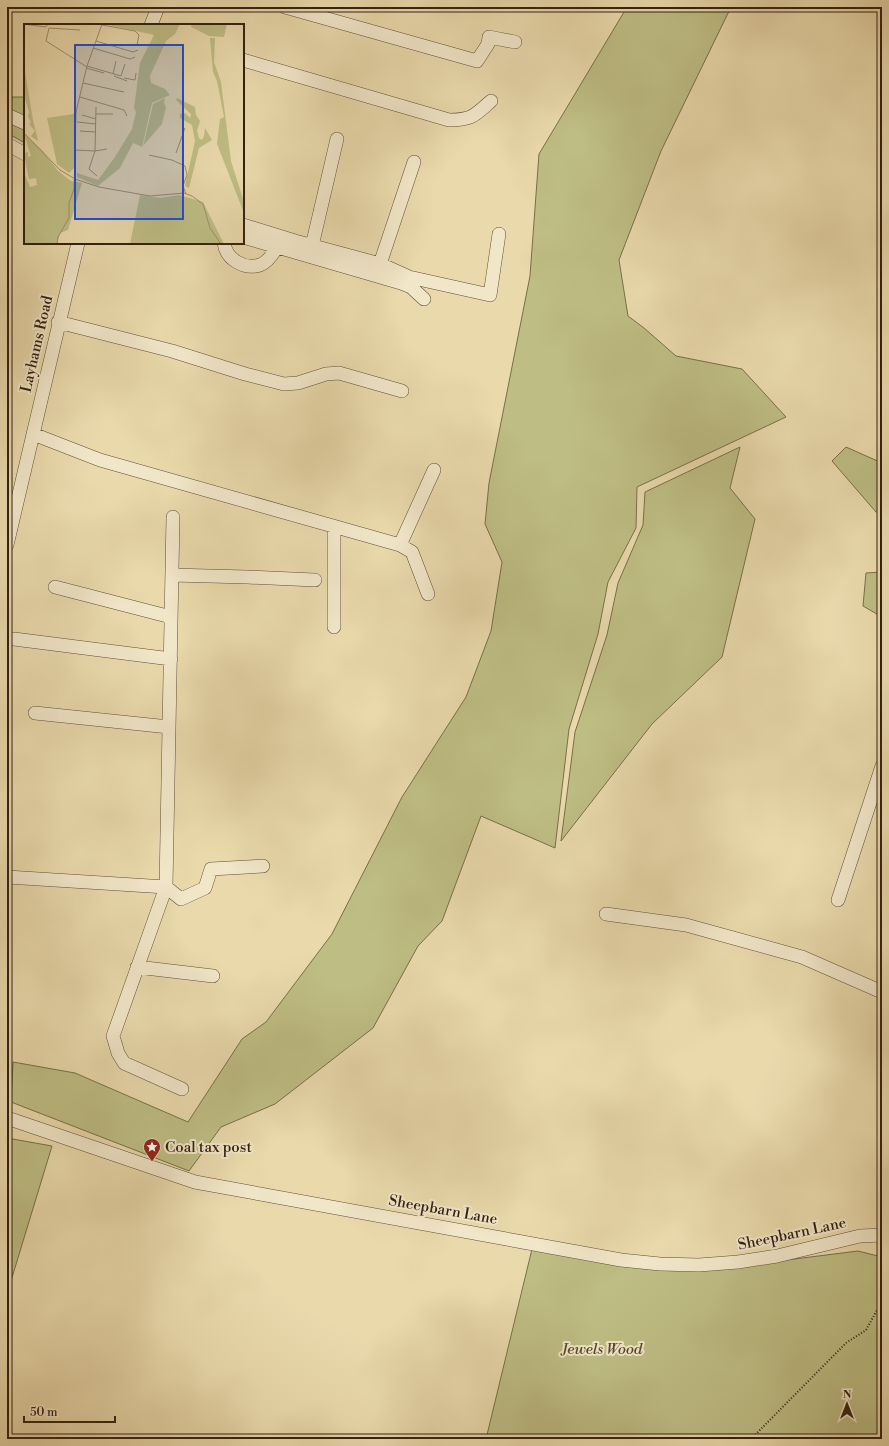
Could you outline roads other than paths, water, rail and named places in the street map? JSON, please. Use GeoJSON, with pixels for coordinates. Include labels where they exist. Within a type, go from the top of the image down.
{"type":"FeatureCollection","features":[{"type":"Feature","properties":{"kind":"street"},"geometry":{"type":"LineString","coordinates":[[151,24],[158,7]]}},
{"type":"Feature","properties":{"kind":"street"},"geometry":{"type":"LineString","coordinates":[[285,7],[477,61],[488,44],[489,37],[515,42]]}},
{"type":"Feature","properties":{"kind":"street"},"geometry":{"type":"LineString","coordinates":[[244,60],[449,120],[460,120],[473,117],[491,101]]}},
{"type":"Feature","properties":{"kind":"street"},"geometry":{"type":"LineString","coordinates":[[7,115],[24,123]]}},
{"type":"Feature","properties":{"kind":"street"},"geometry":{"type":"LineString","coordinates":[[312,246],[337,139]]}},
{"type":"Feature","properties":{"kind":"street"},"geometry":{"type":"LineString","coordinates":[[7,144],[24,153]]}},
{"type":"Feature","properties":{"kind":"street"},"geometry":{"type":"LineString","coordinates":[[380,264],[414,162]]}},
{"type":"Feature","properties":{"kind":"street"},"geometry":{"type":"LineString","coordinates":[[244,225],[312,246],[380,264],[409,277],[490,295],[499,234]]}},
{"type":"Feature","properties":{"kind":"street"},"geometry":{"type":"LineString","coordinates":[[244,237],[401,283],[411,287],[424,299]]}},
{"type":"Feature","properties":{"kind":"street","name":"Layhams Road"},"geometry":{"type":"LineString","coordinates":[[7,545],[58,322],[78,244]]}},
{"type":"Feature","properties":{"kind":"street"},"geometry":{"type":"LineString","coordinates":[[224,244],[228,254],[234,260],[242,264],[252,266],[260,265],[268,260],[277,247]]}},
{"type":"Feature","properties":{"kind":"street"},"geometry":{"type":"LineString","coordinates":[[58,322],[166,350],[284,384],[298,383],[326,374],[339,373],[402,391]]}},
{"type":"Feature","properties":{"kind":"street"},"geometry":{"type":"LineString","coordinates":[[33,434],[100,460],[400,546],[412,552],[428,594]]}},
{"type":"Feature","properties":{"kind":"street"},"geometry":{"type":"LineString","coordinates":[[400,546],[434,470]]}},
{"type":"Feature","properties":{"kind":"street"},"geometry":{"type":"LineString","coordinates":[[173,517],[166,887],[113,1036],[118,1053],[124,1063],[182,1089]]}},
{"type":"Feature","properties":{"kind":"street"},"geometry":{"type":"LineString","coordinates":[[334,527],[334,627]]}},
{"type":"Feature","properties":{"kind":"street"},"geometry":{"type":"LineString","coordinates":[[172,575],[315,580]]}},
{"type":"Feature","properties":{"kind":"street"},"geometry":{"type":"LineString","coordinates":[[55,587],[171,617]]}},
{"type":"Feature","properties":{"kind":"street"},"geometry":{"type":"LineString","coordinates":[[14,639],[171,659]]}},
{"type":"Feature","properties":{"kind":"street"},"geometry":{"type":"LineString","coordinates":[[35,714],[169,727]]}},
{"type":"Feature","properties":{"kind":"street"},"geometry":{"type":"LineString","coordinates":[[838,900],[882,766]]}},
{"type":"Feature","properties":{"kind":"street"},"geometry":{"type":"LineString","coordinates":[[7,877],[166,887],[181,899],[205,888],[210,869],[264,866]]}},
{"type":"Feature","properties":{"kind":"street"},"geometry":{"type":"LineString","coordinates":[[606,914],[686,924],[802,957],[882,992]]}},
{"type":"Feature","properties":{"kind":"street"},"geometry":{"type":"LineString","coordinates":[[137,967],[213,976]]}},
{"type":"Feature","properties":{"kind":"street","name":"Sheepbarn Lane"},"geometry":{"type":"LineString","coordinates":[[7,1118],[195,1182],[621,1260],[660,1264],[699,1265],[738,1262],[777,1256],[860,1236],[882,1235]]}},
{"type":"Feature","properties":{"kind":"place","name":"Coal tax post"},"geometry":{"type":"Point","coordinates":[152,1162]}},
{"type":"Feature","properties":{"kind":"park label","name":"Jewels Wood"},"geometry":{"type":"Point","coordinates":[602,1349]}}]}
